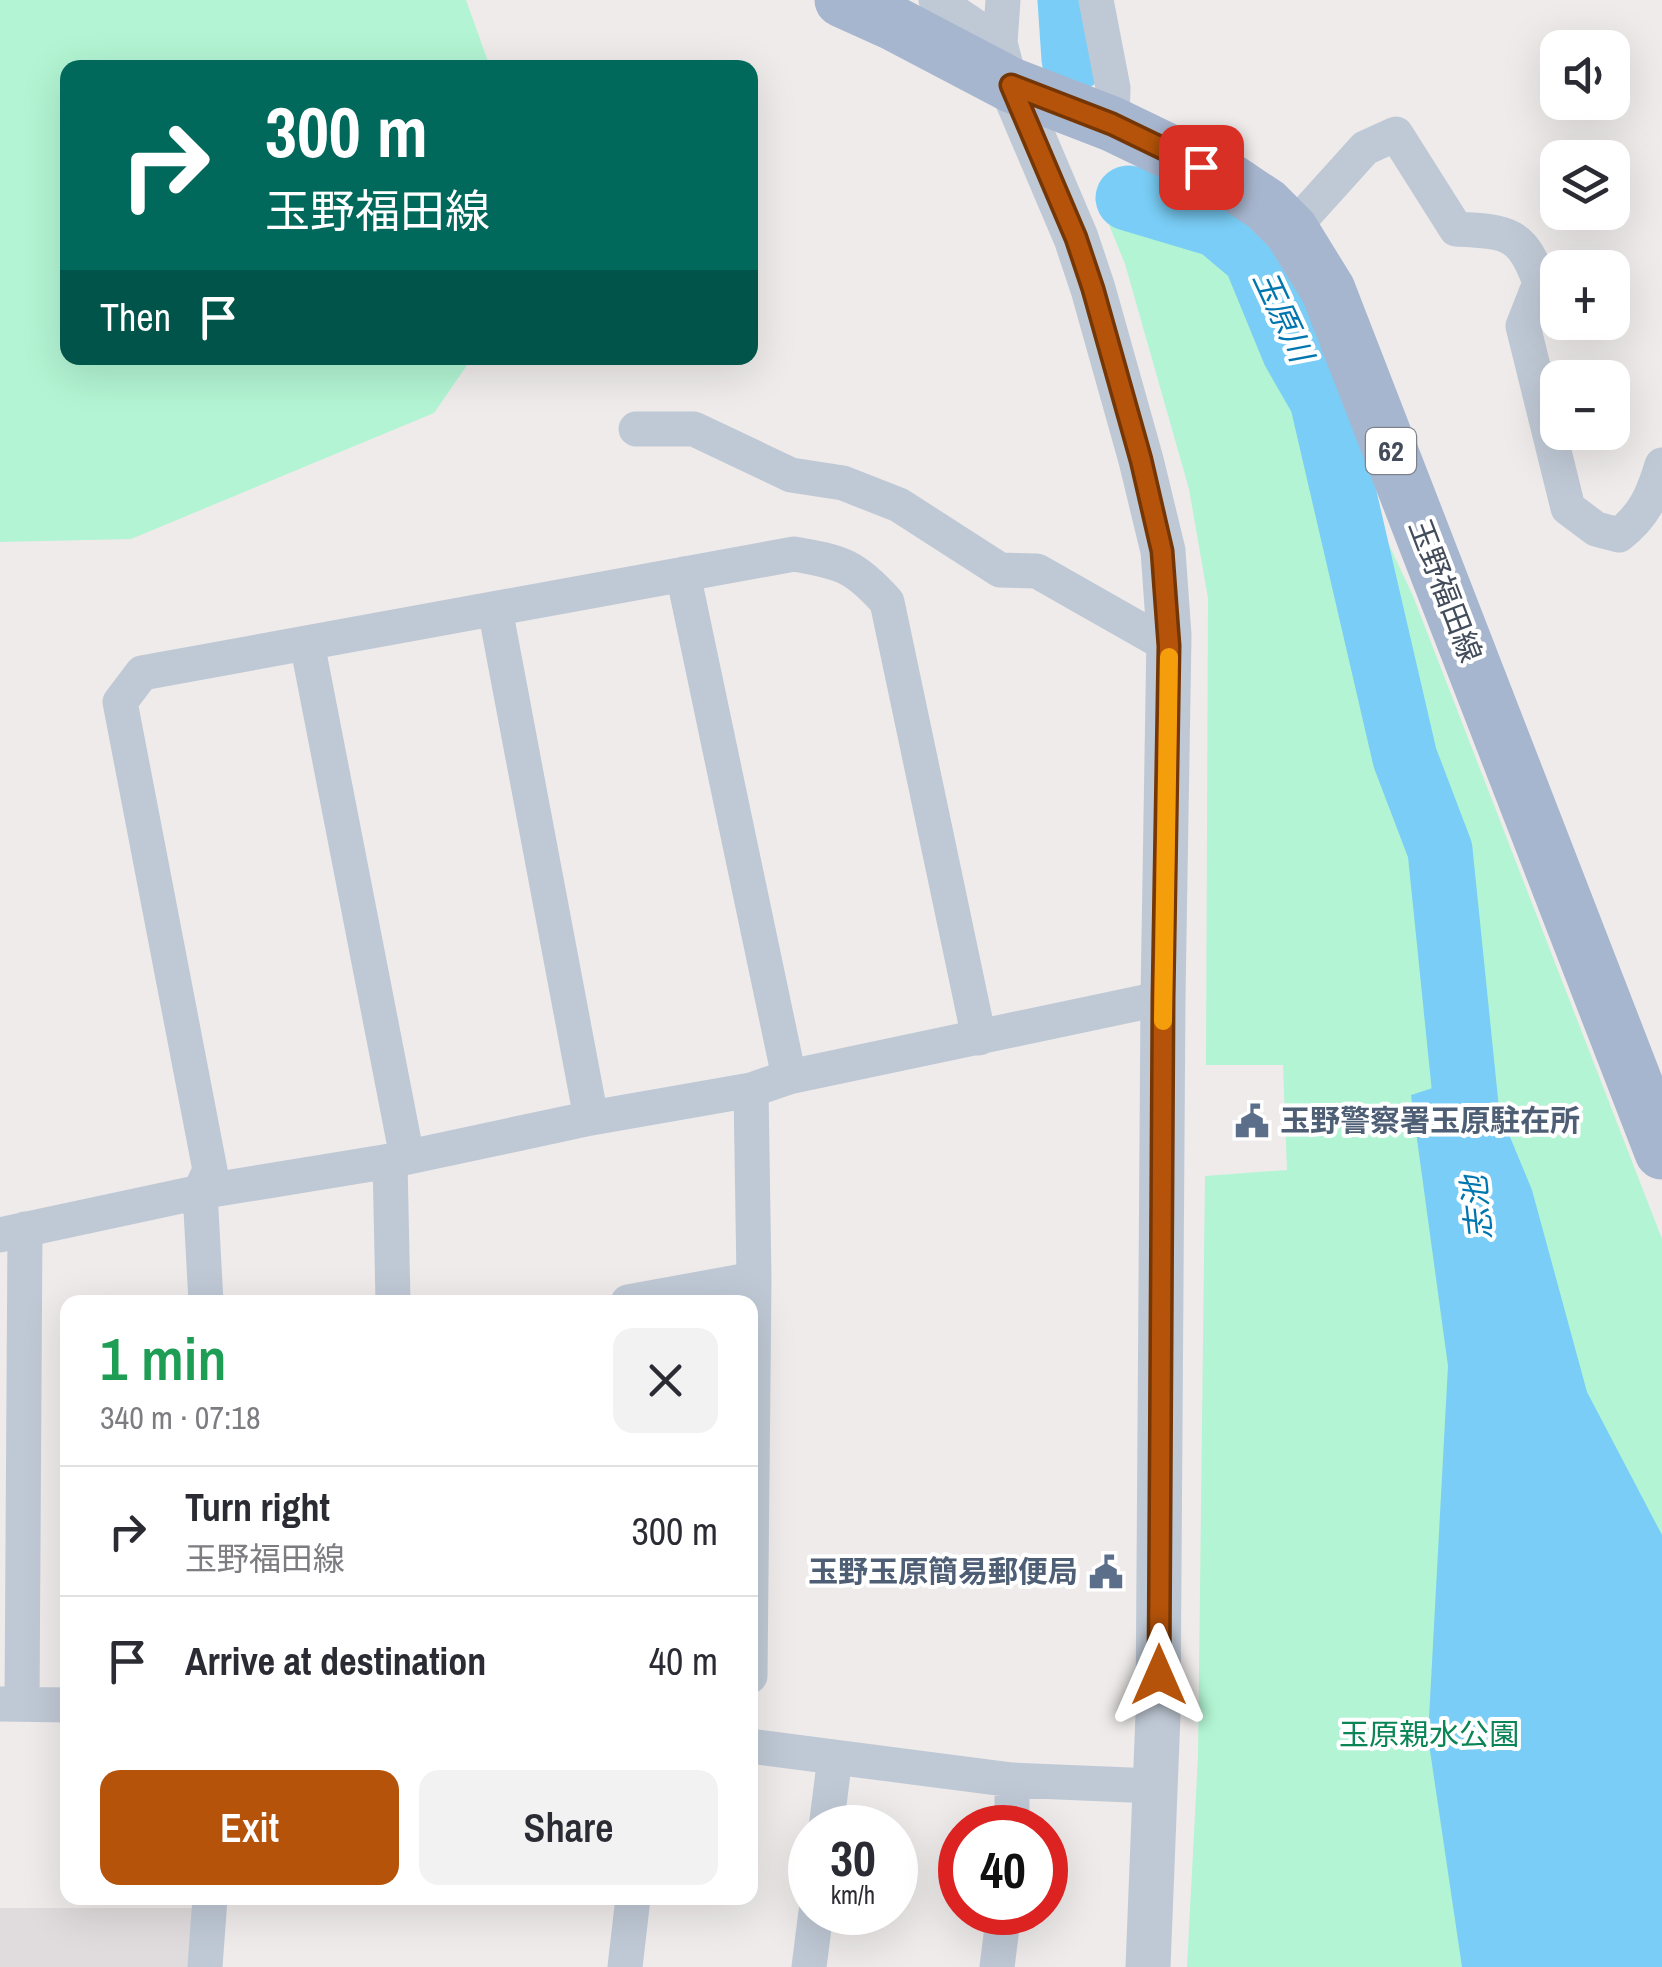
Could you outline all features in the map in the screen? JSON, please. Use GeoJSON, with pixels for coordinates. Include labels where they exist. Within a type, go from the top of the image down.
{"type":"FeatureCollection","features":[{"type":"Feature","properties":{"kind":"main road","name":"玉野福田線"},"geometry":{"type":"LineString","coordinates":[[842,0],[1006,64],[1112,124],[1230,181],[1266,205],[1290,230],[1328,290],[1662,1152]]}},
{"type":"Feature","properties":{"kind":"street"},"geometry":{"type":"LineString","coordinates":[[936,0],[1006,64]]}},
{"type":"Feature","properties":{"kind":"street"},"geometry":{"type":"LineString","coordinates":[[1002,0],[1006,64],[1076,238],[1141,460],[1162,551],[1169,646],[1158,1715],[1148,1967]]}},
{"type":"Feature","properties":{"kind":"street"},"geometry":{"type":"LineString","coordinates":[[1096,0],[1114,88],[1112,124]]}},
{"type":"Feature","properties":{"kind":"street"},"geometry":{"type":"LineString","coordinates":[[1290,230],[1364,148],[1396,134],[1456,229],[1503,232],[1530,254],[1540,283],[1523,326],[1568,508],[1596,529],[1619,536],[1636,522],[1652,498],[1662,465]]}},
{"type":"Feature","properties":{"kind":"street"},"geometry":{"type":"LineString","coordinates":[[636,429],[694,429],[791,475],[843,483],[899,505],[1000,570],[1037,571],[1169,646]]}},
{"type":"Feature","properties":{"kind":"street"},"geometry":{"type":"LineString","coordinates":[[206,1295],[200,1192],[210,1170],[120,702],[142,674],[794,554],[834,560],[864,576],[886,602],[979,1038]]}},
{"type":"Feature","properties":{"kind":"street"},"geometry":{"type":"LineString","coordinates":[[683,574],[790,1077]]}},
{"type":"Feature","properties":{"kind":"street"},"geometry":{"type":"LineString","coordinates":[[494,609],[591,1118]]}},
{"type":"Feature","properties":{"kind":"street"},"geometry":{"type":"LineString","coordinates":[[308,644],[398,1159],[393,1295]]}},
{"type":"Feature","properties":{"kind":"street"},"geometry":{"type":"LineString","coordinates":[[60,1704],[11,1704],[13,1232],[200,1192],[398,1159],[591,1118],[752,1090],[790,1077],[1163,998]]}},
{"type":"Feature","properties":{"kind":"street"},"geometry":{"type":"LineString","coordinates":[[752,1090],[754,1295]]}},
{"type":"Feature","properties":{"kind":"street"},"geometry":{"type":"LineString","coordinates":[[666,1295],[754,1279]]}},
{"type":"Feature","properties":{"kind":"street"},"geometry":{"type":"LineString","coordinates":[[758,1747],[1012,1780],[1154,1786]]}},
{"type":"Feature","properties":{"kind":"street"},"geometry":{"type":"LineString","coordinates":[[829,1805],[835,1757]]}},
{"type":"Feature","properties":{"kind":"street"},"geometry":{"type":"LineString","coordinates":[[1012,1780],[1012,1805]]}},
{"type":"Feature","properties":{"kind":"street"},"geometry":{"type":"LineString","coordinates":[[204,1967],[209,1905]]}},
{"type":"Feature","properties":{"kind":"street"},"geometry":{"type":"LineString","coordinates":[[625,1967],[632,1905]]}},
{"type":"Feature","properties":{"kind":"street"},"geometry":{"type":"LineString","coordinates":[[809,1967],[813,1935]]}},
{"type":"Feature","properties":{"kind":"street"},"geometry":{"type":"LineString","coordinates":[[997,1967],[1001,1935]]}},
{"type":"Feature","properties":{"kind":"shaded area"},"geometry":{"type":"Polygon","coordinates":[[[0,1908],[200,1908],[194,1967],[0,1967],[0,1908]]]}},
{"type":"Feature","properties":{"kind":"green space"},"geometry":{"type":"Polygon","coordinates":[[[0,0],[466,0],[487,60],[60,60],[60,365],[467,365],[434,413],[131,539],[0,542],[0,0]]]}},
{"type":"Feature","properties":{"kind":"green space","name":"玉原親水公園"},"geometry":{"type":"Polygon","coordinates":[[[1152,171],[1253,223],[1296,281],[1329,356],[1345,451],[1413,596],[1662,1239],[1662,1967],[1187,1967],[1198,1757],[1205,1176],[1287,1170],[1283,1065],[1206,1065],[1208,598],[1189,489],[1125,264],[1099,200],[1120,179],[1152,171]]]}},
{"type":"Feature","properties":{"kind":"water"},"geometry":{"type":"Polygon","coordinates":[[[1483,1072],[1532,1190],[1587,1392],[1662,1535],[1662,1967],[1462,1967],[1428,1737],[1448,1366],[1411,1095],[1483,1072]]]}},
{"type":"Feature","properties":{"kind":"waterway","name":"玉原川"},"geometry":{"type":"LineString","coordinates":[[1070,0],[1074,59]]}},
{"type":"Feature","properties":{"kind":"waterway","name":"志池"},"geometry":{"type":"LineString","coordinates":[[1128,198],[1218,225],[1255,256],[1294,351],[1322,400],[1405,758],[1440,850],[1472,1164]]}},
{"type":"Feature","properties":{"kind":"slow traffic"},"geometry":{"type":"LineString","coordinates":[[1163,1021],[1169,657]]}},
{"type":"Feature","properties":{"kind":"place","name":"玉野警察署玉原駐在所"},"geometry":{"type":"Point","coordinates":[1252,1121]}},
{"type":"Feature","properties":{"kind":"place","name":"玉野玉原簡易郵便局"},"geometry":{"type":"Point","coordinates":[1106,1572]}},
{"type":"Feature","properties":{"kind":"route"},"geometry":{"type":"LineString","coordinates":[[1159,1675],[1169,646],[1162,551],[1093,289],[1076,238],[1011,85],[1112,124],[1201,167]]}}]}
